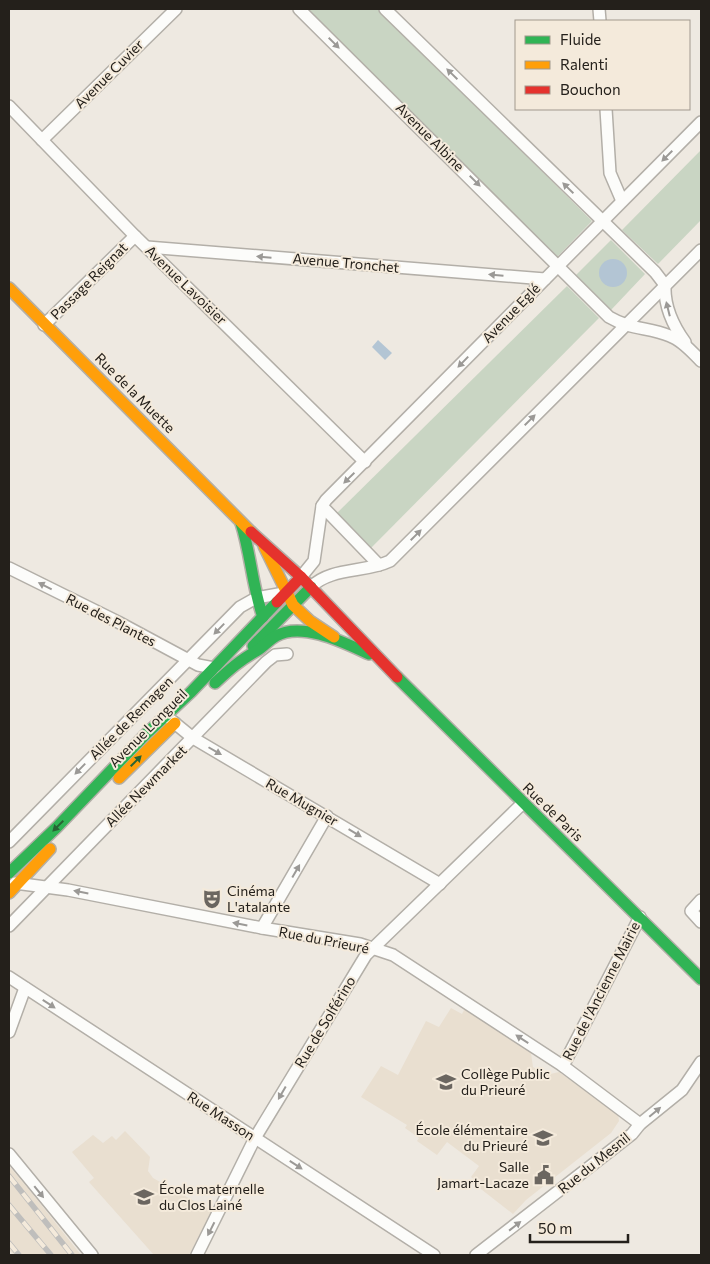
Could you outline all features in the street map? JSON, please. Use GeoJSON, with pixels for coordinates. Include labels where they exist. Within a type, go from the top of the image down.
{"type":"FeatureCollection","features":[{"type":"Feature","properties":{"kind":"main road","name":"Rue de la Muette"},"geometry":{"type":"LineString","coordinates":[[9,289],[90,368],[263,544],[301,577]]}},
{"type":"Feature","properties":{"kind":"main road","name":"Rue de la Muette"},"geometry":{"type":"LineString","coordinates":[[239,519],[248,545],[256,598],[263,617]]}},
{"type":"Feature","properties":{"kind":"main road","name":"Rue de la Muette"},"geometry":{"type":"LineString","coordinates":[[263,544],[286,592]]}},
{"type":"Feature","properties":{"kind":"main road","name":"Rue de Paris"},"geometry":{"type":"LineString","coordinates":[[301,577],[384,664],[523,804],[640,917],[701,980]]}},
{"type":"Feature","properties":{"kind":"main road","name":"Avenue Longueil"},"geometry":{"type":"LineString","coordinates":[[9,893],[14,882],[170,720],[214,668],[301,577]]}},
{"type":"Feature","properties":{"kind":"main road","name":"Avenue Longueil"},"geometry":{"type":"LineString","coordinates":[[9,874],[170,720],[241,658],[311,587]]}},
{"type":"Feature","properties":{"kind":"main road","name":"Rue de Paris"},"geometry":{"type":"LineString","coordinates":[[286,592],[294,605],[310,621],[334,637],[362,650],[384,664]]}},
{"type":"Feature","properties":{"kind":"main road","name":"Rue de Paris"},"geometry":{"type":"LineString","coordinates":[[241,658],[259,649],[277,635],[288,632],[300,631],[334,637]]}},
{"type":"Feature","properties":{"kind":"street","name":"Avenue Cuvier"},"geometry":{"type":"LineString","coordinates":[[42,140],[176,9]]}},
{"type":"Feature","properties":{"kind":"street","name":"Avenue Albine"},"geometry":{"type":"LineString","coordinates":[[299,9],[609,317],[624,326]]}},
{"type":"Feature","properties":{"kind":"street"},"geometry":{"type":"LineString","coordinates":[[385,9],[665,284]]}},
{"type":"Feature","properties":{"kind":"street","name":"Avenue Lavoisier"},"geometry":{"type":"LineString","coordinates":[[9,106],[135,236],[365,462]]}},
{"type":"Feature","properties":{"kind":"street"},"geometry":{"type":"LineString","coordinates":[[606,110],[610,173],[622,201]]}},
{"type":"Feature","properties":{"kind":"street","name":"Avenue Eglé"},"geometry":{"type":"LineString","coordinates":[[322,506],[701,122]]}},
{"type":"Feature","properties":{"kind":"street","name":"Passage Reignat"},"geometry":{"type":"LineString","coordinates":[[44,325],[135,236]]}},
{"type":"Feature","properties":{"kind":"street","name":"Avenue Tronchet"},"geometry":{"type":"LineString","coordinates":[[147,247],[545,279]]}},
{"type":"Feature","properties":{"kind":"street"},"geometry":{"type":"LineString","coordinates":[[311,587],[319,579],[390,561],[701,250]]}},
{"type":"Feature","properties":{"kind":"street"},"geometry":{"type":"LineString","coordinates":[[665,284],[664,294],[670,316],[675,328],[691,351]]}},
{"type":"Feature","properties":{"kind":"street"},"geometry":{"type":"LineString","coordinates":[[624,326],[642,328],[672,336],[701,361]]}},
{"type":"Feature","properties":{"kind":"street"},"geometry":{"type":"LineString","coordinates":[[322,506],[378,565]]}},
{"type":"Feature","properties":{"kind":"street"},"geometry":{"type":"LineString","coordinates":[[301,577],[314,561],[322,506]]}},
{"type":"Feature","properties":{"kind":"street","name":"Rue des Plantes"},"geometry":{"type":"LineString","coordinates":[[9,568],[198,665],[214,668]]}},
{"type":"Feature","properties":{"kind":"street"},"geometry":{"type":"LineString","coordinates":[[256,598],[286,592]]}},
{"type":"Feature","properties":{"kind":"street","name":"Allée de Remagen"},"geometry":{"type":"LineString","coordinates":[[9,842],[240,607],[256,598]]}},
{"type":"Feature","properties":{"kind":"street","name":"Allée Newmarket"},"geometry":{"type":"LineString","coordinates":[[9,926],[266,662],[275,655],[287,654]]}},
{"type":"Feature","properties":{"kind":"street","name":"Rue Mugnier"},"geometry":{"type":"LineString","coordinates":[[170,720],[193,738],[440,884]]}},
{"type":"Feature","properties":{"kind":"street","name":"Rue de Solférino"},"geometry":{"type":"LineString","coordinates":[[197,1255],[255,1138],[366,955],[523,804]]}},
{"type":"Feature","properties":{"kind":"street"},"geometry":{"type":"LineString","coordinates":[[262,928],[327,816]]}},
{"type":"Feature","properties":{"kind":"street","name":"Rue du Prieuré"},"geometry":{"type":"LineString","coordinates":[[14,882],[262,928],[360,944],[393,956],[563,1066],[640,1124]]}},
{"type":"Feature","properties":{"kind":"street"},"geometry":{"type":"LineString","coordinates":[[701,900],[691,911],[701,922]]}},
{"type":"Feature","properties":{"kind":"street","name":"Rue de l'Ancienne Mairie"},"geometry":{"type":"LineString","coordinates":[[563,1066],[640,917]]}},
{"type":"Feature","properties":{"kind":"street","name":"Rue Masson"},"geometry":{"type":"LineString","coordinates":[[9,977],[434,1255]]}},
{"type":"Feature","properties":{"kind":"street"},"geometry":{"type":"LineString","coordinates":[[9,1032],[25,988]]}},
{"type":"Feature","properties":{"kind":"street","name":"Rue du Mesnil"},"geometry":{"type":"LineString","coordinates":[[476,1255],[632,1134],[640,1124],[682,1090],[701,1062]]}},
{"type":"Feature","properties":{"kind":"street"},"geometry":{"type":"LineString","coordinates":[[9,1154],[92,1255]]}},
{"type":"Feature","properties":{"kind":"shaded area"},"geometry":{"type":"Polygon","coordinates":[[[451,1008],[462,1014],[465,1008],[531,1053],[533,1067],[546,1075],[559,1072],[618,1114],[619,1121],[611,1133],[526,1200],[513,1214],[477,1186],[479,1183],[471,1177],[479,1166],[447,1142],[437,1155],[417,1141],[419,1138],[405,1128],[407,1125],[361,1097],[381,1066],[398,1075],[426,1021],[439,1027],[451,1008]]]}},
{"type":"Feature","properties":{"kind":"shaded area","name":"École maternelle du Clos Lainé"},"geometry":{"type":"Polygon","coordinates":[[[125,1131],[150,1157],[148,1171],[153,1178],[212,1211],[189,1255],[154,1255],[89,1182],[94,1178],[72,1152],[93,1135],[103,1143],[112,1136],[116,1140],[125,1131]]]}},
{"type":"Feature","properties":{"kind":"shaded area"},"geometry":{"type":"Polygon","coordinates":[[[9,1166],[81,1255],[14,1255],[9,1250],[9,1166]]]}},
{"type":"Feature","properties":{"kind":"green space"},"geometry":{"type":"Polygon","coordinates":[[[305,9],[378,9],[592,221],[557,257],[305,9]]]}},
{"type":"Feature","properties":{"kind":"green space"},"geometry":{"type":"Polygon","coordinates":[[[701,150],[701,220],[658,264],[622,230],[701,150]]]}},
{"type":"Feature","properties":{"kind":"green space"},"geometry":{"type":"Polygon","coordinates":[[[611,240],[645,274],[611,310],[576,275],[611,240]]]}},
{"type":"Feature","properties":{"kind":"green space"},"geometry":{"type":"Polygon","coordinates":[[[567,286],[599,318],[371,548],[336,514],[567,286]]]}},
{"type":"Feature","properties":{"kind":"water"},"geometry":{"type":"Polygon","coordinates":[[[613,259],[623,263],[627,273],[623,283],[613,287],[603,283],[599,273],[603,263],[613,259]]]}},
{"type":"Feature","properties":{"kind":"water"},"geometry":{"type":"Polygon","coordinates":[[[378,340],[392,353],[385,360],[372,347],[378,340]]]}},
{"type":"Feature","properties":{"kind":"railway"},"geometry":{"type":"LineString","coordinates":[[9,1176],[72,1255]]}},
{"type":"Feature","properties":{"kind":"railway"},"geometry":{"type":"LineString","coordinates":[[9,1205],[51,1255]]}},
{"type":"Feature","properties":{"kind":"railway"},"geometry":{"type":"LineString","coordinates":[[9,1243],[19,1255]]}},
{"type":"Feature","properties":{"kind":"traffic: fast"},"geometry":{"type":"LineString","coordinates":[[241,523],[256,594],[263,617]]}},
{"type":"Feature","properties":{"kind":"traffic: fast"},"geometry":{"type":"LineString","coordinates":[[253,646],[311,587]]}},
{"type":"Feature","properties":{"kind":"traffic: fast"},"geometry":{"type":"LineString","coordinates":[[9,873],[57,827],[145,735],[191,692],[277,602]]}},
{"type":"Feature","properties":{"kind":"traffic: fast"},"geometry":{"type":"LineString","coordinates":[[215,683],[235,665],[276,636],[286,632],[311,632],[323,635],[369,654]]}},
{"type":"Feature","properties":{"kind":"traffic: fast"},"geometry":{"type":"LineString","coordinates":[[397,677],[701,979]]}},
{"type":"Feature","properties":{"kind":"traffic: slow"},"geometry":{"type":"LineString","coordinates":[[9,288],[251,532]]}},
{"type":"Feature","properties":{"kind":"traffic: slow"},"geometry":{"type":"LineString","coordinates":[[264,546],[293,605],[310,621],[334,637]]}},
{"type":"Feature","properties":{"kind":"traffic: slow"},"geometry":{"type":"LineString","coordinates":[[119,778],[175,723]]}},
{"type":"Feature","properties":{"kind":"traffic: slow"},"geometry":{"type":"LineString","coordinates":[[9,893],[50,849]]}},
{"type":"Feature","properties":{"kind":"traffic: jam"},"geometry":{"type":"LineString","coordinates":[[251,532],[301,577]]}},
{"type":"Feature","properties":{"kind":"traffic: jam"},"geometry":{"type":"LineString","coordinates":[[277,602],[301,577],[397,677]]}},
{"type":"Feature","properties":{"kind":"place","name":"Cinéma L'atalante"},"geometry":{"type":"Point","coordinates":[212,899]}},
{"type":"Feature","properties":{"kind":"place","name":"Collège Public du Prieuré"},"geometry":{"type":"Point","coordinates":[446,1082]}},
{"type":"Feature","properties":{"kind":"place","name":"École élémentaire du Prieuré"},"geometry":{"type":"Point","coordinates":[543,1138]}},
{"type":"Feature","properties":{"kind":"place","name":"Salle Jamart-Lacaze"},"geometry":{"type":"Point","coordinates":[544,1175]}},
{"type":"Feature","properties":{"kind":"place","name":"École maternelle du Clos Lainé"},"geometry":{"type":"Point","coordinates":[144,1197]}}]}
